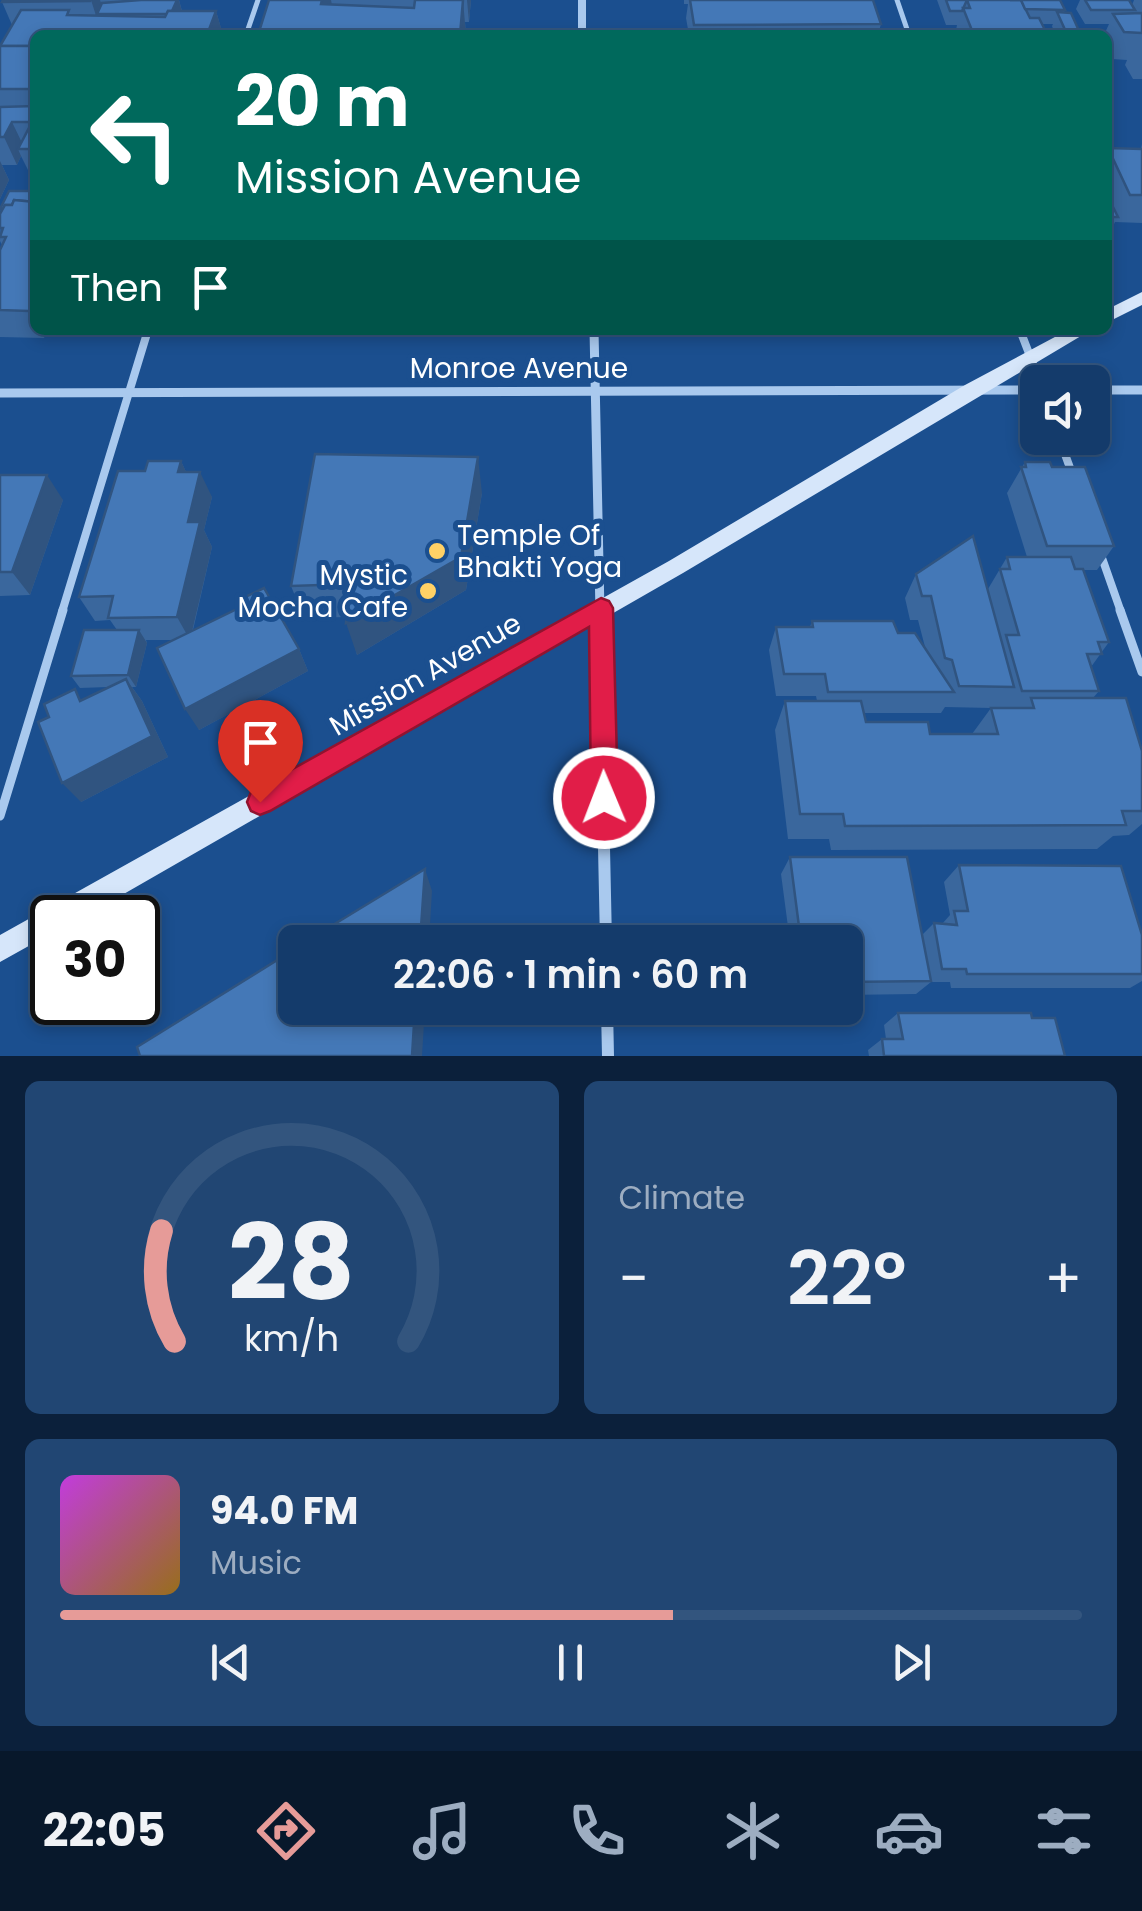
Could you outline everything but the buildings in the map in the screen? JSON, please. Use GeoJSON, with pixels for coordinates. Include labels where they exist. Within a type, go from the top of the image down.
{"type":"FeatureCollection","features":[{"type":"Feature","properties":{"kind":"main road"},"geometry":{"type":"LineString","coordinates":[[1112,314],[1142,298]]}},
{"type":"Feature","properties":{"kind":"main road","name":"Mission Avenue"},"geometry":{"type":"LineString","coordinates":[[95,895],[601,608],[970,390],[1073,335]]}},
{"type":"Feature","properties":{"kind":"main road","name":"Mission Avenue"},"geometry":{"type":"LineString","coordinates":[[0,949],[30,932]]}},
{"type":"Feature","properties":{"kind":"street"},"geometry":{"type":"LineString","coordinates":[[582,0],[582,30]]}},
{"type":"Feature","properties":{"kind":"street"},"geometry":{"type":"LineString","coordinates":[[594,335],[606,925]]}},
{"type":"Feature","properties":{"kind":"street","name":"Monroe Avenue"},"geometry":{"type":"LineString","coordinates":[[0,393],[1020,390]]}},
{"type":"Feature","properties":{"kind":"street"},"geometry":{"type":"LineString","coordinates":[[1110,390],[1142,390]]}},
{"type":"Feature","properties":{"kind":"street"},"geometry":{"type":"LineString","coordinates":[[608,1025],[608,1056]]}},
{"type":"Feature","properties":{"kind":"lane"},"geometry":{"type":"LineString","coordinates":[[248,30],[258,0]]}},
{"type":"Feature","properties":{"kind":"lane"},"geometry":{"type":"LineString","coordinates":[[897,0],[907,30]]}},
{"type":"Feature","properties":{"kind":"lane"},"geometry":{"type":"LineString","coordinates":[[0,816],[146,335]]}},
{"type":"Feature","properties":{"kind":"lane"},"geometry":{"type":"LineString","coordinates":[[1022,335],[1033,365]]}},
{"type":"Feature","properties":{"kind":"lane"},"geometry":{"type":"LineString","coordinates":[[1065,455],[1080,495]]}},
{"type":"Feature","properties":{"kind":"lane"},"geometry":{"type":"LineString","coordinates":[[1098,548],[1142,672]]}},
{"type":"Feature","properties":{"kind":"place","name":"Temple Of Bhakti Yoga"},"geometry":{"type":"Point","coordinates":[437,551]}},
{"type":"Feature","properties":{"kind":"place","name":"Mystic Mocha Cafe"},"geometry":{"type":"Point","coordinates":[428,591]}},
{"type":"Feature","properties":{"kind":"route"},"geometry":{"type":"LineString","coordinates":[[260,802],[601,608],[604,798]]}}]}
